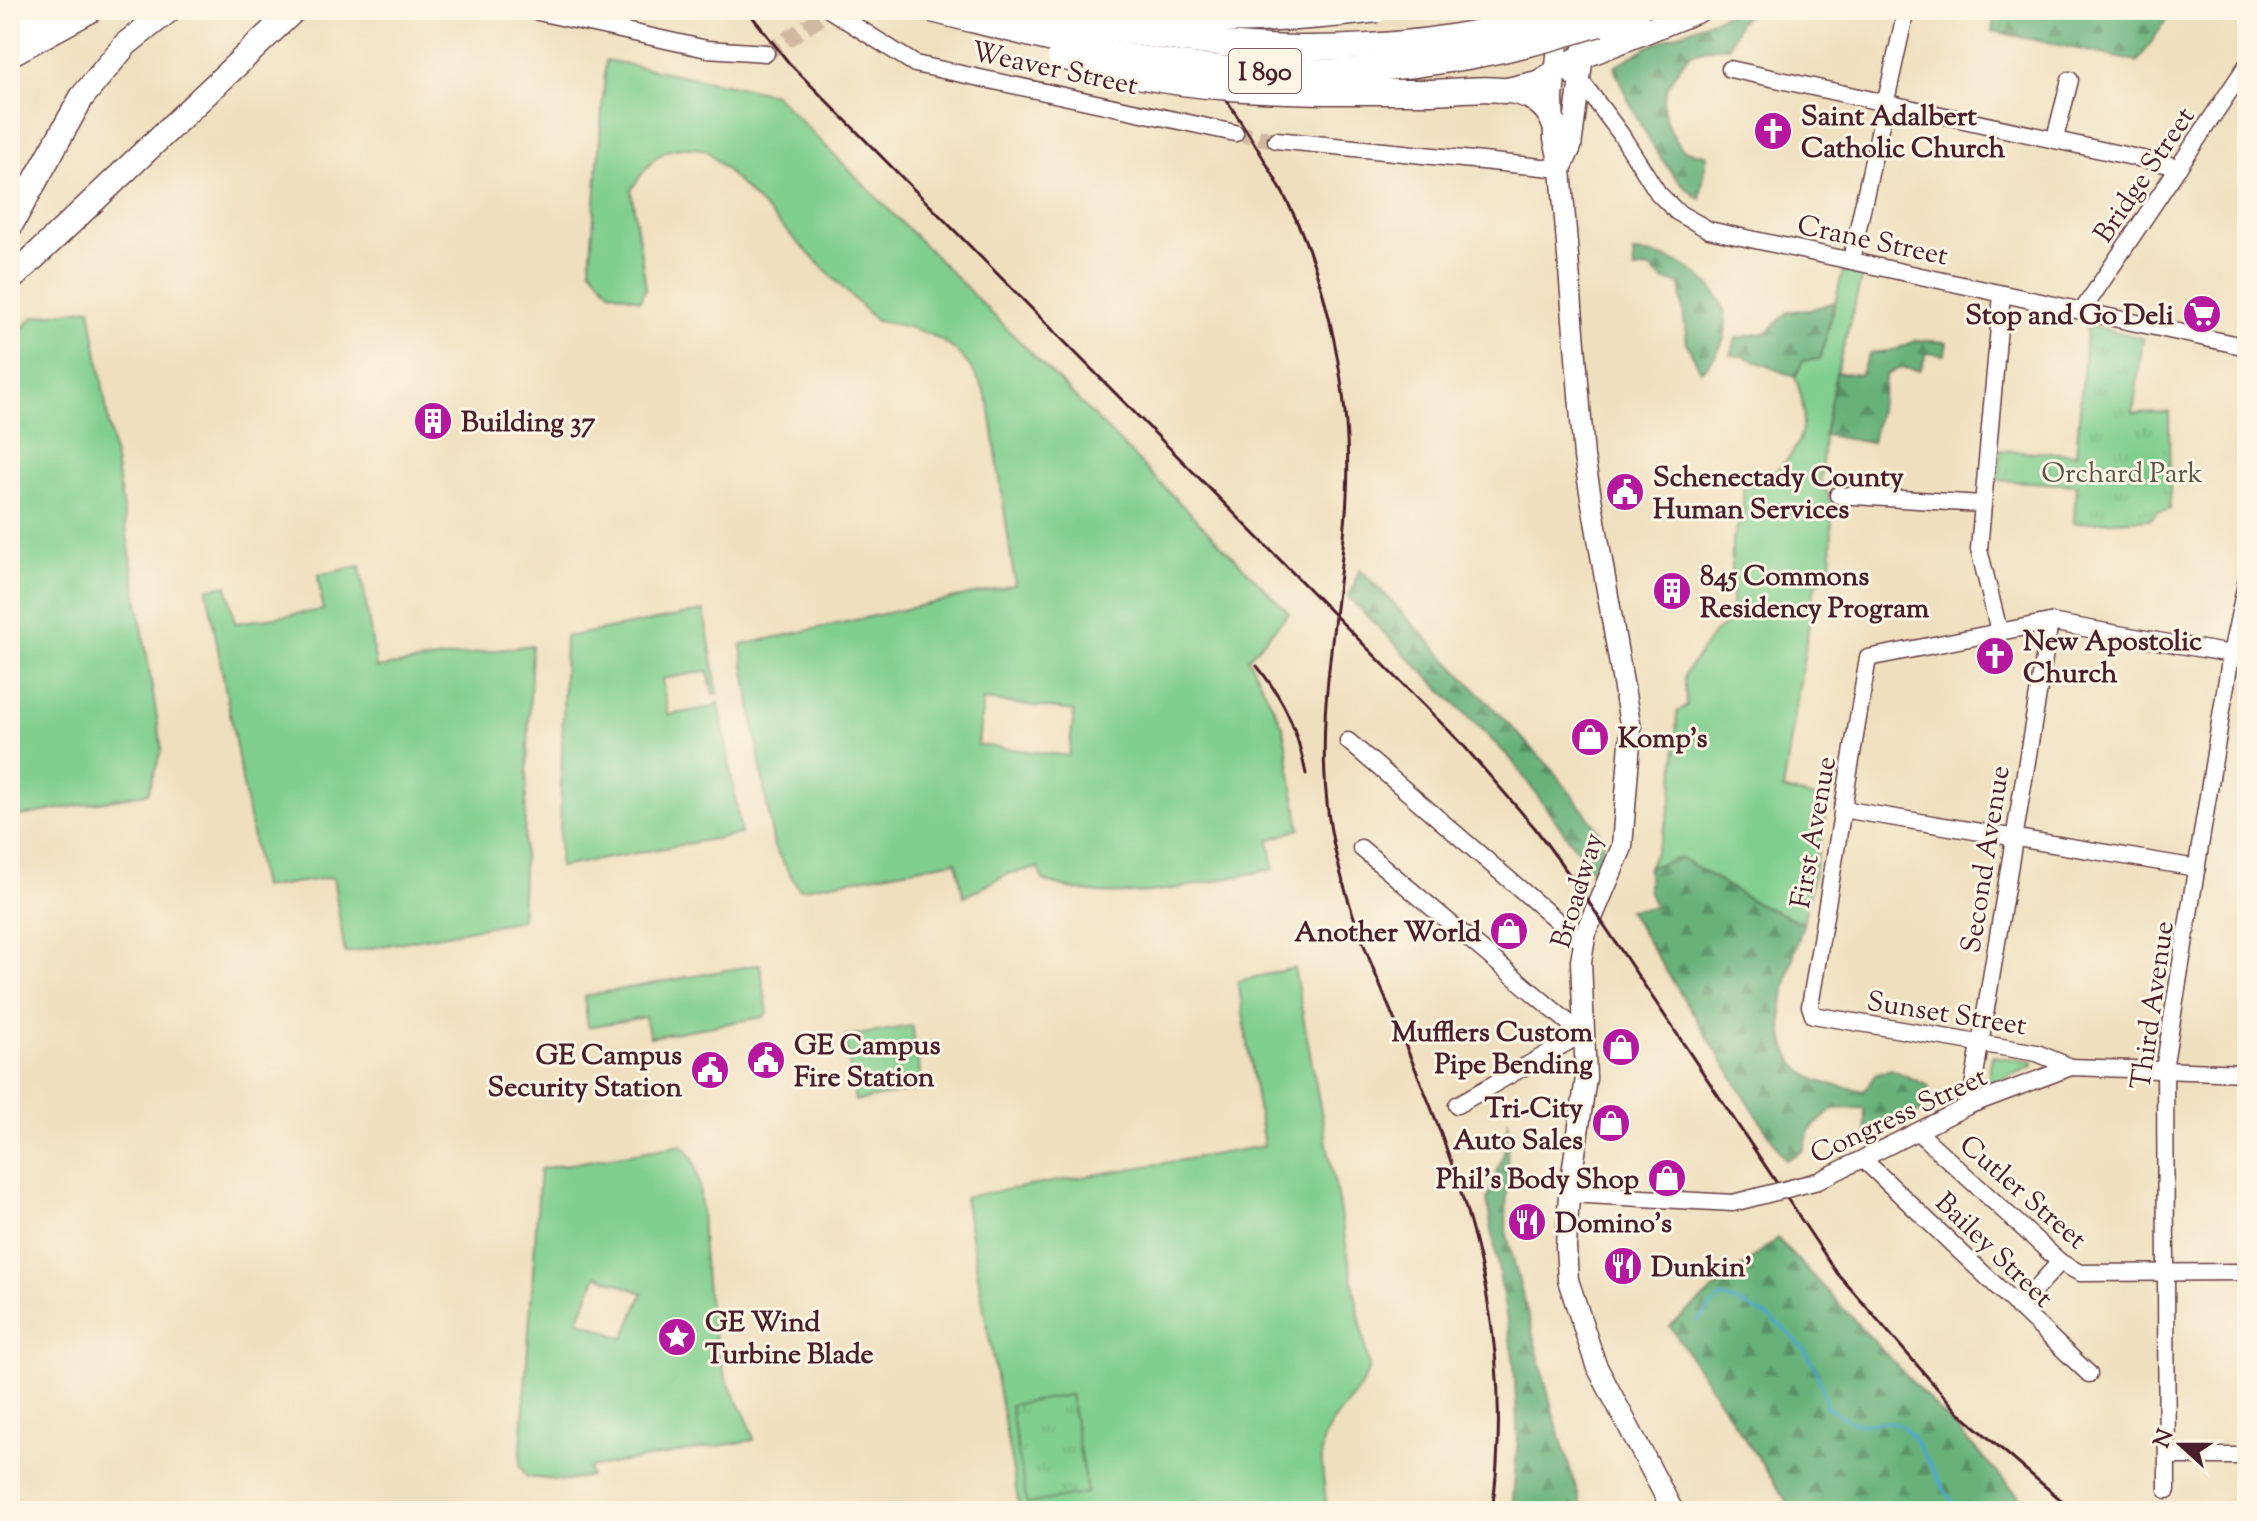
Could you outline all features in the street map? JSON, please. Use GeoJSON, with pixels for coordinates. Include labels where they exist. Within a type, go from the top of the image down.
{"type":"FeatureCollection","features":[{"type":"Feature","properties":{"kind":"highway"},"geometry":{"type":"LineString","coordinates":[[10,20],[43,10]]}},
{"type":"Feature","properties":{"kind":"highway"},"geometry":{"type":"LineString","coordinates":[[10,32],[49,10]]}},
{"type":"Feature","properties":{"kind":"highway"},"geometry":{"type":"LineString","coordinates":[[10,54],[91,10]]}},
{"type":"Feature","properties":{"kind":"highway"},"geometry":{"type":"LineString","coordinates":[[10,226],[82,97],[126,44],[169,10]]}},
{"type":"Feature","properties":{"kind":"highway"},"geometry":{"type":"LineString","coordinates":[[10,280],[294,10]]}},
{"type":"Feature","properties":{"kind":"highway"},"geometry":{"type":"LineString","coordinates":[[925,10],[1092,66],[1153,81],[1250,91],[1520,92],[1538,99],[1554,124]]}},
{"type":"Feature","properties":{"kind":"highway","name":"I 890"},"geometry":{"type":"LineString","coordinates":[[932,10],[1125,56],[1223,69],[1292,72],[1361,70],[1453,60],[1540,42],[1594,17],[1638,10]]}},
{"type":"Feature","properties":{"kind":"highway","name":"I 890"},"geometry":{"type":"LineString","coordinates":[[1026,10],[1190,43],[1327,49],[1449,38],[1570,10]]}},
{"type":"Feature","properties":{"kind":"highway"},"geometry":{"type":"LineString","coordinates":[[1088,10],[1147,18],[1226,22],[1295,19],[1377,10]]}},
{"type":"Feature","properties":{"kind":"highway"},"geometry":{"type":"LineString","coordinates":[[1503,91],[1538,83],[1583,56],[1698,10]]}},
{"type":"Feature","properties":{"kind":"main road"},"geometry":{"type":"LineString","coordinates":[[249,52],[280,10]]}},
{"type":"Feature","properties":{"kind":"main road","name":"Broadway"},"geometry":{"type":"LineString","coordinates":[[1561,10],[1554,124],[1561,169],[1584,451],[1595,533],[1631,721],[1622,847],[1583,943],[1582,1034],[1586,1078],[1569,1194],[1566,1247],[1573,1303],[1596,1365],[1673,1511]]}},
{"type":"Feature","properties":{"kind":"main road","name":"Broadway"},"geometry":{"type":"LineString","coordinates":[[1561,169],[1571,147],[1583,56],[1594,17]]}},
{"type":"Feature","properties":{"kind":"street"},"geometry":{"type":"LineString","coordinates":[[529,10],[707,49],[766,53]]}},
{"type":"Feature","properties":{"kind":"street"},"geometry":{"type":"LineString","coordinates":[[547,10],[573,18]]}},
{"type":"Feature","properties":{"kind":"street"},"geometry":{"type":"LineString","coordinates":[[1851,260],[1906,10]]}},
{"type":"Feature","properties":{"kind":"street","name":"Weaver Street"},"geometry":{"type":"LineString","coordinates":[[828,11],[915,64],[1235,133]]}},
{"type":"Feature","properties":{"kind":"street","name":"Bridge Street"},"geometry":{"type":"LineString","coordinates":[[2082,311],[2247,65]]}},
{"type":"Feature","properties":{"kind":"street"},"geometry":{"type":"LineString","coordinates":[[1730,69],[2179,167]]}},
{"type":"Feature","properties":{"kind":"street"},"geometry":{"type":"LineString","coordinates":[[1556,71],[1581,81]]}},
{"type":"Feature","properties":{"kind":"street"},"geometry":{"type":"LineString","coordinates":[[2055,138],[2070,80]]}},
{"type":"Feature","properties":{"kind":"street","name":"Crane Street"},"geometry":{"type":"LineString","coordinates":[[1581,81],[1620,133],[1658,193],[1677,212],[1709,230],[2247,347]]}},
{"type":"Feature","properties":{"kind":"street"},"geometry":{"type":"LineString","coordinates":[[1276,140],[1561,169]]}},
{"type":"Feature","properties":{"kind":"street"},"geometry":{"type":"LineString","coordinates":[[2002,294],[1979,549],[1999,631],[2050,622],[2231,654]]}},
{"type":"Feature","properties":{"kind":"street"},"geometry":{"type":"LineString","coordinates":[[1838,495],[1981,504]]}},
{"type":"Feature","properties":{"kind":"street","name":"Third Avenue"},"geometry":{"type":"LineString","coordinates":[[2167,1490],[2164,1072],[2231,654],[2247,579]]}},
{"type":"Feature","properties":{"kind":"street","name":"Second Avenue"},"geometry":{"type":"LineString","coordinates":[[1970,1105],[2050,622]]}},
{"type":"Feature","properties":{"kind":"street","name":"First Avenue"},"geometry":{"type":"LineString","coordinates":[[1813,1015],[1810,1006],[1868,658],[1999,631]]}},
{"type":"Feature","properties":{"kind":"street"},"geometry":{"type":"LineString","coordinates":[[1348,741],[1583,943]]}},
{"type":"Feature","properties":{"kind":"street"},"geometry":{"type":"LineString","coordinates":[[1842,809],[2197,868]]}},
{"type":"Feature","properties":{"kind":"street"},"geometry":{"type":"LineString","coordinates":[[1361,848],[1582,1034],[1457,1105]]}},
{"type":"Feature","properties":{"kind":"street","name":"Sunset Street"},"geometry":{"type":"LineString","coordinates":[[1813,1015],[2037,1053],[2071,1067]]}},
{"type":"Feature","properties":{"kind":"street","name":"Congress Street"},"geometry":{"type":"LineString","coordinates":[[1569,1194],[1733,1203],[1818,1181],[1865,1161],[1970,1105],[2071,1067],[2247,1073]]}},
{"type":"Feature","properties":{"kind":"street","name":"Cutler Street"},"geometry":{"type":"LineString","coordinates":[[1918,1132],[2060,1262],[2080,1273],[2247,1272]]}},
{"type":"Feature","properties":{"kind":"street","name":"Bailey Street"},"geometry":{"type":"LineString","coordinates":[[1865,1161],[2089,1374]]}},
{"type":"Feature","properties":{"kind":"street"},"geometry":{"type":"LineString","coordinates":[[2018,1308],[2060,1262]]}},
{"type":"Feature","properties":{"kind":"street"},"geometry":{"type":"LineString","coordinates":[[2168,1456],[2247,1456]]}},
{"type":"Feature","properties":{"kind":"green space"},"geometry":{"type":"Polygon","coordinates":[[[1737,10],[1755,10],[1739,22],[1729,47],[1714,47],[1689,54],[1666,91],[1664,112],[1673,136],[1683,150],[1707,155],[1700,199],[1673,174],[1649,139],[1614,67],[1647,47],[1737,10]]]}},
{"type":"Feature","properties":{"kind":"green space"},"geometry":{"type":"Polygon","coordinates":[[[1995,10],[2173,10],[2138,62],[1992,31],[1995,10]]]}},
{"type":"Feature","properties":{"kind":"green space"},"geometry":{"type":"Polygon","coordinates":[[[606,60],[774,94],[1289,613],[1248,658],[1283,726],[1300,829],[1269,840],[1274,869],[1158,891],[1099,893],[1071,889],[1043,880],[1038,868],[1007,874],[964,897],[956,861],[799,889],[774,847],[741,645],[1015,585],[989,403],[981,384],[960,355],[947,344],[916,329],[876,321],[706,150],[680,148],[661,154],[631,190],[646,287],[640,300],[610,291],[590,268],[606,60]],[[983,700],[978,745],[1069,756],[1074,711],[983,700]]]}},
{"type":"Feature","properties":{"kind":"green space"},"geometry":{"type":"Polygon","coordinates":[[[1633,253],[1657,256],[1679,264],[1699,276],[1714,291],[1724,309],[1726,329],[1719,350],[1701,371],[1687,344],[1680,284],[1663,280],[1649,268],[1634,270],[1633,253]]]}},
{"type":"Feature","properties":{"kind":"green space"},"geometry":{"type":"Polygon","coordinates":[[[1843,271],[1862,276],[1824,435],[1821,481],[1832,504],[1831,575],[1815,585],[1783,790],[1829,801],[1803,923],[1754,902],[1681,858],[1648,867],[1664,829],[1673,792],[1677,712],[1687,706],[1684,675],[1714,633],[1732,621],[1732,542],[1743,511],[1743,488],[1776,471],[1796,446],[1802,431],[1803,414],[1795,377],[1803,361],[1821,358],[1843,271]]]}},
{"type":"Feature","properties":{"kind":"green space"},"geometry":{"type":"Polygon","coordinates":[[[1835,302],[1820,359],[1803,361],[1795,377],[1743,356],[1731,355],[1736,338],[1768,332],[1789,311],[1809,310],[1835,302]]]}},
{"type":"Feature","properties":{"kind":"green space"},"geometry":{"type":"Polygon","coordinates":[[[90,308],[162,749],[148,793],[10,818],[10,339],[34,317],[90,308]]]}},
{"type":"Feature","properties":{"kind":"green space","name":"Orchard Park"},"geometry":{"type":"Polygon","coordinates":[[[2087,325],[2143,338],[2133,413],[2169,412],[2170,510],[2157,512],[2151,519],[2074,523],[2076,485],[1997,480],[2000,450],[2076,454],[2087,325]]]}},
{"type":"Feature","properties":{"kind":"green space"},"geometry":{"type":"Polygon","coordinates":[[[1916,340],[1947,342],[1945,355],[1927,353],[1920,370],[1900,368],[1886,375],[1872,443],[1824,435],[1836,372],[1860,375],[1870,353],[1895,350],[1916,340]]]}},
{"type":"Feature","properties":{"kind":"green space"},"geometry":{"type":"Polygon","coordinates":[[[360,566],[376,668],[532,645],[521,920],[345,953],[333,877],[262,888],[207,589],[227,585],[235,623],[323,610],[318,575],[360,566]]]}},
{"type":"Feature","properties":{"kind":"green space"},"geometry":{"type":"Polygon","coordinates":[[[1360,569],[1551,768],[1605,839],[1595,875],[1510,758],[1348,597],[1360,569]]]}},
{"type":"Feature","properties":{"kind":"green space"},"geometry":{"type":"Polygon","coordinates":[[[704,611],[718,694],[713,694],[708,671],[662,679],[668,715],[714,707],[719,702],[741,834],[559,867],[565,637],[704,611]]]}},
{"type":"Feature","properties":{"kind":"green space"},"geometry":{"type":"Polygon","coordinates":[[[1681,858],[1754,902],[1803,923],[1782,1008],[1782,1030],[1787,1050],[1798,1067],[1821,1082],[1864,1091],[1875,1075],[1891,1069],[1929,1086],[1924,1109],[1867,1141],[1864,1108],[1833,1109],[1810,1130],[1803,1151],[1785,1160],[1628,910],[1655,907],[1648,889],[1648,867],[1681,858]]]}},
{"type":"Feature","properties":{"kind":"green space"},"geometry":{"type":"Polygon","coordinates":[[[760,964],[768,1013],[763,1017],[650,1037],[645,1017],[588,1027],[584,996],[760,964]]]}},
{"type":"Feature","properties":{"kind":"green space"},"geometry":{"type":"Polygon","coordinates":[[[1294,968],[1369,1367],[1359,1388],[1325,1436],[1322,1461],[1326,1504],[1322,1511],[1212,1511],[1200,1501],[1185,1503],[1179,1511],[1020,1511],[964,1197],[1264,1146],[1238,981],[1294,968]]]}},
{"type":"Feature","properties":{"kind":"green space"},"geometry":{"type":"Polygon","coordinates":[[[912,1026],[923,1089],[855,1101],[845,1037],[912,1026]]]}},
{"type":"Feature","properties":{"kind":"green space"},"geometry":{"type":"Polygon","coordinates":[[[1992,1056],[2033,1062],[2033,1066],[1987,1085],[1992,1056]]]}},
{"type":"Feature","properties":{"kind":"green space"},"geometry":{"type":"Polygon","coordinates":[[[1508,1119],[1506,1231],[1554,1416],[1583,1511],[1512,1511],[1518,1439],[1514,1363],[1487,1200],[1504,1152],[1508,1119]]]}},
{"type":"Feature","properties":{"kind":"green space"},"geometry":{"type":"Polygon","coordinates":[[[682,1145],[689,1153],[698,1178],[706,1280],[716,1343],[727,1381],[754,1440],[589,1468],[590,1476],[567,1481],[527,1477],[520,1465],[540,1169],[682,1145]],[[597,1275],[578,1320],[624,1339],[643,1293],[597,1275]]]}},
{"type":"Feature","properties":{"kind":"green space"},"geometry":{"type":"Polygon","coordinates":[[[1777,1238],[2033,1511],[1793,1511],[1670,1326],[1777,1238]]]}},
{"type":"Feature","properties":{"kind":"green space"},"geometry":{"type":"Polygon","coordinates":[[[1070,1395],[1087,1493],[1027,1504],[1010,1405],[1070,1395]]]}},
{"type":"Feature","properties":{"kind":"waterway"},"geometry":{"type":"LineString","coordinates":[[1697,1321],[1722,1297],[1777,1323],[1804,1350],[1814,1367],[1826,1407],[1853,1422],[1889,1422],[1901,1426],[1916,1442],[1945,1491],[1962,1511]]}},
{"type":"Feature","properties":{"kind":"tunnel"},"geometry":{"type":"LineString","coordinates":[[766,53],[826,14]]}},
{"type":"Feature","properties":{"kind":"tunnel"},"geometry":{"type":"LineString","coordinates":[[1235,133],[1276,140]]}},
{"type":"Feature","properties":{"kind":"railway"},"geometry":{"type":"LineString","coordinates":[[747,10],[789,63],[1463,745],[1535,828],[1582,892],[1837,1273],[1957,1411],[2074,1511]]}},
{"type":"Feature","properties":{"kind":"railway"},"geometry":{"type":"LineString","coordinates":[[1164,10],[1245,128],[1288,203],[1316,270],[1335,346],[1342,385],[1348,461],[1344,536],[1326,698],[1325,779],[1329,819],[1335,853],[1355,919],[1441,1132],[1474,1238],[1486,1291],[1498,1399],[1498,1455],[1492,1511]]}},
{"type":"Feature","properties":{"kind":"railway"},"geometry":{"type":"LineString","coordinates":[[1257,666],[1289,717],[1306,774]]}},
{"type":"Feature","properties":{"kind":"place","name":"Saint Adalbert Catholic Church"},"geometry":{"type":"Point","coordinates":[1773,131]}},
{"type":"Feature","properties":{"kind":"place","name":"Stop and Go Deli"},"geometry":{"type":"Point","coordinates":[2202,314]}},
{"type":"Feature","properties":{"kind":"place","name":"Building 37"},"geometry":{"type":"Point","coordinates":[433,421]}},
{"type":"Feature","properties":{"kind":"place","name":"Schenectady County Human Services"},"geometry":{"type":"Point","coordinates":[1625,492]}},
{"type":"Feature","properties":{"kind":"place","name":"845 Commons Residency Program"},"geometry":{"type":"Point","coordinates":[1672,591]}},
{"type":"Feature","properties":{"kind":"place","name":"New Apostolic Church"},"geometry":{"type":"Point","coordinates":[1995,656]}},
{"type":"Feature","properties":{"kind":"place","name":"Komp's"},"geometry":{"type":"Point","coordinates":[1590,737]}},
{"type":"Feature","properties":{"kind":"place","name":"Another World"},"geometry":{"type":"Point","coordinates":[1509,931]}},
{"type":"Feature","properties":{"kind":"place","name":"Mufflers Custom Pipe Bending"},"geometry":{"type":"Point","coordinates":[1621,1047]}},
{"type":"Feature","properties":{"kind":"place","name":"GE Campus Fire Station"},"geometry":{"type":"Point","coordinates":[766,1060]}},
{"type":"Feature","properties":{"kind":"place","name":"GE Campus Security Station"},"geometry":{"type":"Point","coordinates":[710,1070]}},
{"type":"Feature","properties":{"kind":"place","name":"Tri-City Auto Sales"},"geometry":{"type":"Point","coordinates":[1611,1123]}},
{"type":"Feature","properties":{"kind":"place","name":"Phil's Body Shop"},"geometry":{"type":"Point","coordinates":[1667,1178]}},
{"type":"Feature","properties":{"kind":"place","name":"Domino's"},"geometry":{"type":"Point","coordinates":[1527,1222]}},
{"type":"Feature","properties":{"kind":"place","name":"Dunkin'"},"geometry":{"type":"Point","coordinates":[1623,1266]}},
{"type":"Feature","properties":{"kind":"place","name":"GE Wind Turbine Blade"},"geometry":{"type":"Point","coordinates":[677,1337]}}]}
